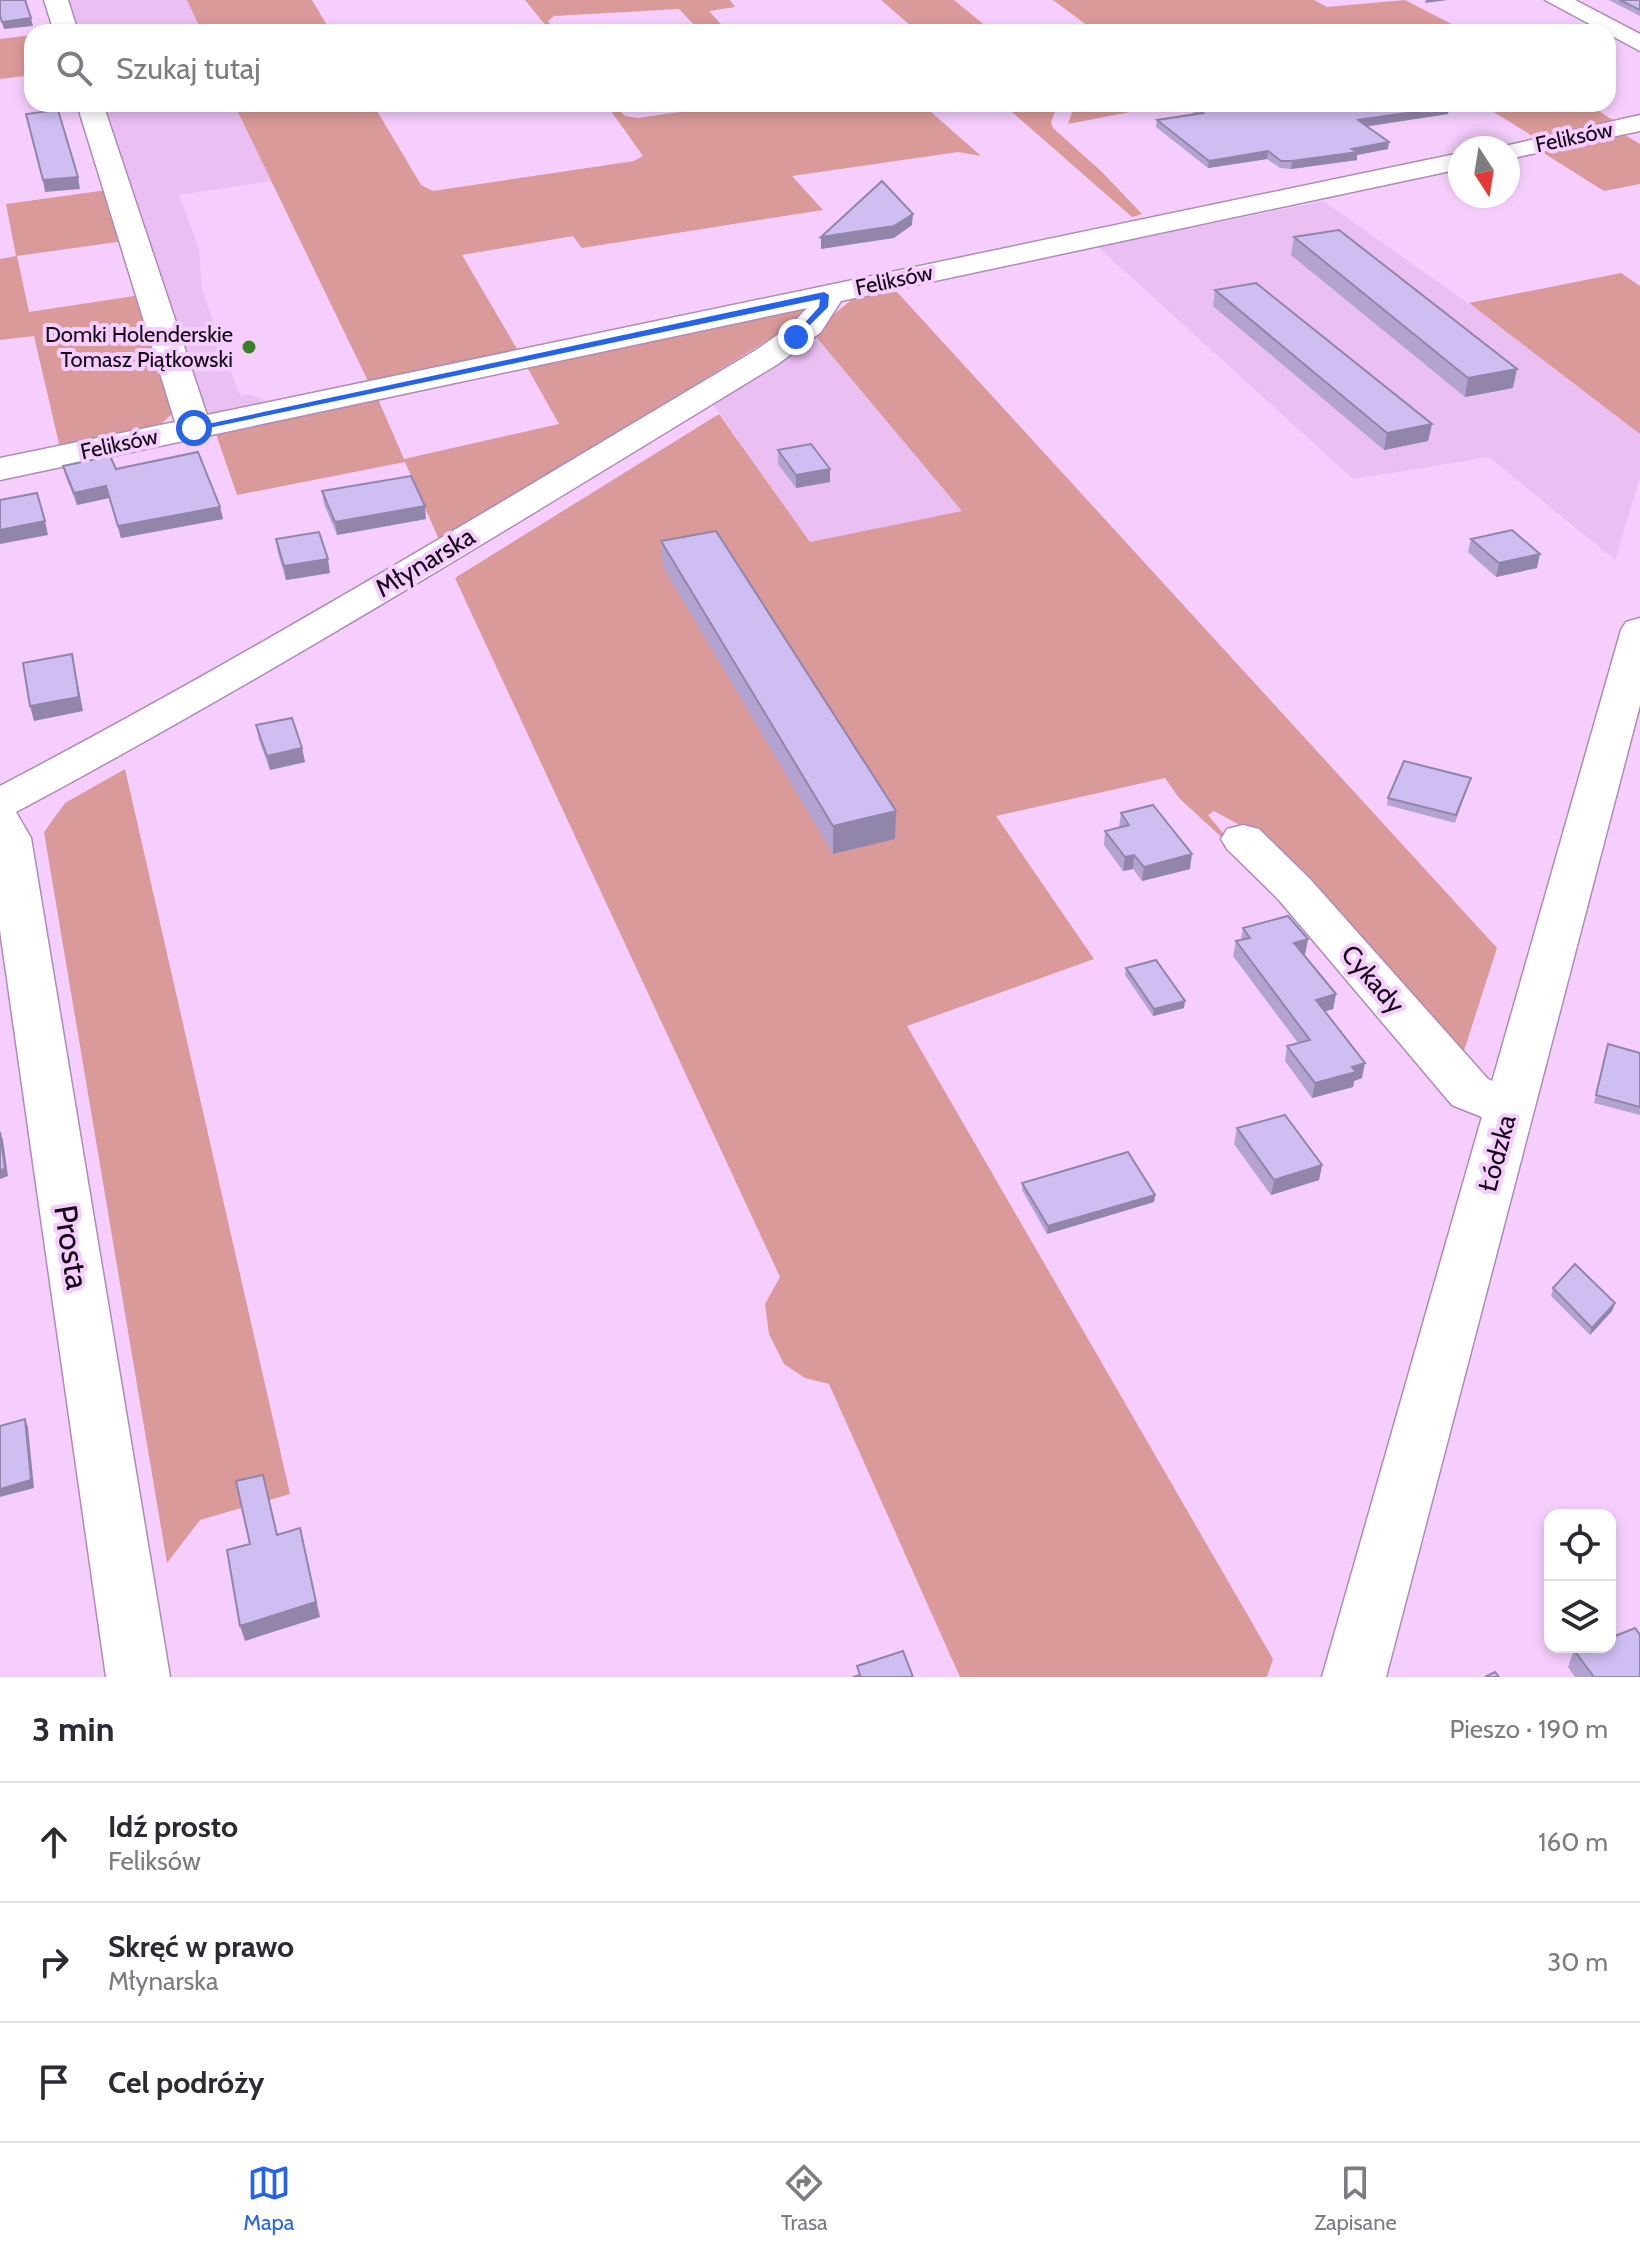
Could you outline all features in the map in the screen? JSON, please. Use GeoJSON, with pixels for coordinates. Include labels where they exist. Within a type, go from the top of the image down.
{"type":"FeatureCollection","features":[{"type":"Feature","properties":{"kind":"street"},"geometry":{"type":"LineString","coordinates":[[56,0],[64,24]]}},
{"type":"Feature","properties":{"kind":"street"},"geometry":{"type":"LineString","coordinates":[[1557,0],[1602,24]]}},
{"type":"Feature","properties":{"kind":"street"},"geometry":{"type":"LineString","coordinates":[[1616,31],[1640,44]]}},
{"type":"Feature","properties":{"kind":"street"},"geometry":{"type":"LineString","coordinates":[[93,112],[194,428]]}},
{"type":"Feature","properties":{"kind":"street","name":"Feliksów"},"geometry":{"type":"LineString","coordinates":[[1520,148],[1640,123]]}},
{"type":"Feature","properties":{"kind":"street","name":"Feliksów"},"geometry":{"type":"LineString","coordinates":[[0,469],[1448,164]]}},
{"type":"Feature","properties":{"kind":"street","name":"Młynarska"},"geometry":{"type":"LineString","coordinates":[[0,803],[138,730],[368,597],[767,357],[796,337],[819,315],[826,300],[824,295]]}},
{"type":"Feature","properties":{"kind":"street","name":"Łódzka"},"geometry":{"type":"LineString","coordinates":[[1354,1677],[1640,630]]}},
{"type":"Feature","properties":{"kind":"street","name":"Prosta"},"geometry":{"type":"LineString","coordinates":[[0,820],[9,838],[138,1677]]}},
{"type":"Feature","properties":{"kind":"street","name":"Cykady"},"geometry":{"type":"LineString","coordinates":[[1243,839],[1294,889],[1470,1092],[1509,1110]]}},
{"type":"Feature","properties":{"kind":"shaded area"},"geometry":{"type":"Polygon","coordinates":[[[67,0],[187,0],[198,24],[75,24],[67,0]]]}},
{"type":"Feature","properties":{"kind":"shaded area"},"geometry":{"type":"Polygon","coordinates":[[[187,0],[312,0],[326,24],[198,24],[187,0]]]}},
{"type":"Feature","properties":{"kind":"shaded area"},"geometry":{"type":"Polygon","coordinates":[[[525,0],[730,0],[735,7],[709,11],[721,24],[693,24],[679,9],[554,16],[548,21],[550,24],[544,24],[525,0]]]}},
{"type":"Feature","properties":{"kind":"shaded area"},"geometry":{"type":"Polygon","coordinates":[[[881,0],[954,0],[983,24],[909,24],[881,0]]]}},
{"type":"Feature","properties":{"kind":"shaded area"},"geometry":{"type":"Polygon","coordinates":[[[1053,0],[1314,0],[1327,7],[1405,0],[1452,24],[1085,24],[1053,0]]]}},
{"type":"Feature","properties":{"kind":"shaded area"},"geometry":{"type":"Polygon","coordinates":[[[24,36],[24,76],[0,79],[0,39],[24,36]]]}},
{"type":"Feature","properties":{"kind":"shaded area"},"geometry":{"type":"Polygon","coordinates":[[[105,112],[238,112],[271,181],[179,195],[199,249],[202,290],[240,396],[250,394],[272,404],[209,417],[105,112]]]}},
{"type":"Feature","properties":{"kind":"shaded area"},"geometry":{"type":"Polygon","coordinates":[[[238,112],[378,112],[421,185],[433,191],[634,161],[643,156],[612,112],[638,118],[680,112],[931,112],[981,156],[958,152],[792,176],[823,210],[582,248],[573,236],[462,255],[517,349],[369,383],[238,112]]]}},
{"type":"Feature","properties":{"kind":"shaded area"},"geometry":{"type":"Polygon","coordinates":[[[1012,112],[1055,112],[1051,122],[1053,128],[1102,172],[1142,214],[1132,217],[1012,112]]]}},
{"type":"Feature","properties":{"kind":"shaded area"},"geometry":{"type":"Polygon","coordinates":[[[1072,112],[1130,112],[1068,124],[1072,112]]]}},
{"type":"Feature","properties":{"kind":"shaded area"},"geometry":{"type":"Polygon","coordinates":[[[1494,112],[1600,112],[1618,123],[1539,140],[1494,112]]]}},
{"type":"Feature","properties":{"kind":"shaded area"},"geometry":{"type":"Polygon","coordinates":[[[1625,135],[1640,144],[1640,184],[1604,191],[1542,152],[1625,135]]]}},
{"type":"Feature","properties":{"kind":"shaded area"},"geometry":{"type":"Polygon","coordinates":[[[107,190],[124,241],[17,256],[29,312],[141,295],[177,409],[158,427],[60,448],[34,336],[0,340],[0,259],[16,256],[6,204],[107,190]]]}},
{"type":"Feature","properties":{"kind":"shaded area"},"geometry":{"type":"Polygon","coordinates":[[[1323,201],[1536,351],[1640,434],[1640,478],[1615,560],[1489,457],[1353,479],[1098,247],[1323,201]]]}},
{"type":"Feature","properties":{"kind":"shaded area"},"geometry":{"type":"Polygon","coordinates":[[[1621,273],[1640,286],[1640,434],[1469,303],[1621,273]]]}},
{"type":"Feature","properties":{"kind":"shaded area"},"geometry":{"type":"Polygon","coordinates":[[[897,292],[1497,948],[1461,1060],[1283,865],[1238,824],[1214,811],[1208,815],[1242,856],[1179,798],[1165,778],[996,816],[1094,959],[907,1026],[1273,1659],[1267,1677],[960,1677],[829,1384],[805,1378],[784,1364],[769,1334],[765,1304],[780,1277],[455,578],[719,414],[810,542],[962,511],[812,332],[860,293],[897,292]]]}},
{"type":"Feature","properties":{"kind":"shaded area"},"geometry":{"type":"Polygon","coordinates":[[[838,297],[440,542],[405,462],[237,495],[216,434],[378,399],[404,459],[559,424],[527,367],[838,297]]]}},
{"type":"Feature","properties":{"kind":"shaded area"},"geometry":{"type":"Polygon","coordinates":[[[812,332],[963,511],[810,542],[709,398],[812,332]]]}},
{"type":"Feature","properties":{"kind":"shaded area"},"geometry":{"type":"Polygon","coordinates":[[[125,769],[290,1494],[200,1520],[167,1563],[44,832],[65,803],[125,769]]]}},
{"type":"Feature","properties":{"kind":"building"},"geometry":{"type":"Polygon","coordinates":[[[0,0],[25,0],[31,18],[2,22],[0,0]]]}},
{"type":"Feature","properties":{"kind":"building"},"geometry":{"type":"Polygon","coordinates":[[[1620,0],[1640,0],[1640,10],[1620,0]]]}},
{"type":"Feature","properties":{"kind":"building"},"geometry":{"type":"Polygon","coordinates":[[[59,112],[78,177],[43,180],[26,114],[59,112]]]}},
{"type":"Feature","properties":{"kind":"building"},"geometry":{"type":"Polygon","coordinates":[[[1415,112],[1358,120],[1389,142],[1352,149],[1358,152],[1292,161],[1281,161],[1268,151],[1209,161],[1157,120],[1203,113],[1415,112]]]}},
{"type":"Feature","properties":{"kind":"building"},"geometry":{"type":"Polygon","coordinates":[[[882,181],[913,214],[894,226],[821,237],[882,181]]]}},
{"type":"Feature","properties":{"kind":"building"},"geometry":{"type":"Polygon","coordinates":[[[1339,230],[1517,369],[1468,378],[1294,237],[1339,230]]]}},
{"type":"Feature","properties":{"kind":"building"},"geometry":{"type":"Polygon","coordinates":[[[1256,283],[1432,424],[1387,433],[1215,290],[1256,283]]]}},
{"type":"Feature","properties":{"kind":"building"},"geometry":{"type":"Polygon","coordinates":[[[811,444],[830,469],[796,475],[778,450],[811,444]]]}},
{"type":"Feature","properties":{"kind":"building"},"geometry":{"type":"Polygon","coordinates":[[[198,452],[220,507],[118,526],[106,486],[74,493],[63,466],[110,456],[116,469],[198,452]]]}},
{"type":"Feature","properties":{"kind":"building"},"geometry":{"type":"Polygon","coordinates":[[[411,476],[425,506],[335,522],[322,491],[411,476]]]}},
{"type":"Feature","properties":{"kind":"building"},"geometry":{"type":"Polygon","coordinates":[[[37,493],[45,521],[0,530],[0,500],[37,493]]]}},
{"type":"Feature","properties":{"kind":"building"},"geometry":{"type":"Polygon","coordinates":[[[1512,530],[1540,554],[1499,563],[1471,539],[1512,530]]]}},
{"type":"Feature","properties":{"kind":"building"},"geometry":{"type":"Polygon","coordinates":[[[716,531],[896,811],[833,826],[661,541],[716,531]]]}},
{"type":"Feature","properties":{"kind":"building"},"geometry":{"type":"Polygon","coordinates":[[[319,532],[328,559],[284,566],[276,539],[319,532]]]}},
{"type":"Feature","properties":{"kind":"building"},"geometry":{"type":"Polygon","coordinates":[[[72,654],[79,697],[30,706],[23,663],[72,654]]]}},
{"type":"Feature","properties":{"kind":"building"},"geometry":{"type":"Polygon","coordinates":[[[292,718],[302,748],[267,756],[256,725],[292,718]]]}},
{"type":"Feature","properties":{"kind":"building"},"geometry":{"type":"Polygon","coordinates":[[[1404,761],[1471,778],[1456,815],[1388,798],[1404,761]]]}},
{"type":"Feature","properties":{"kind":"building"},"geometry":{"type":"Polygon","coordinates":[[[1153,805],[1192,854],[1144,867],[1134,855],[1125,857],[1105,831],[1129,825],[1121,813],[1153,805]]]}},
{"type":"Feature","properties":{"kind":"building"},"geometry":{"type":"Polygon","coordinates":[[[1288,916],[1308,939],[1294,943],[1336,994],[1316,1000],[1365,1063],[1352,1067],[1356,1072],[1315,1083],[1287,1046],[1310,1040],[1236,941],[1250,938],[1243,928],[1288,916]]]}},
{"type":"Feature","properties":{"kind":"building"},"geometry":{"type":"Polygon","coordinates":[[[1156,960],[1185,1001],[1154,1009],[1126,968],[1156,960]]]}},
{"type":"Feature","properties":{"kind":"building"},"geometry":{"type":"Polygon","coordinates":[[[1608,1044],[1640,1053],[1640,1107],[1596,1095],[1608,1044]]]}},
{"type":"Feature","properties":{"kind":"building"},"geometry":{"type":"Polygon","coordinates":[[[1285,1115],[1322,1165],[1274,1180],[1237,1128],[1285,1115]]]}},
{"type":"Feature","properties":{"kind":"building"},"geometry":{"type":"Polygon","coordinates":[[[0,1132],[5,1169],[0,1170],[0,1132]]]}},
{"type":"Feature","properties":{"kind":"building"},"geometry":{"type":"Polygon","coordinates":[[[1128,1152],[1155,1195],[1048,1226],[1022,1183],[1128,1152]]]}},
{"type":"Feature","properties":{"kind":"building"},"geometry":{"type":"Polygon","coordinates":[[[1575,1264],[1615,1303],[1592,1328],[1553,1288],[1575,1264]]]}},
{"type":"Feature","properties":{"kind":"building"},"geometry":{"type":"Polygon","coordinates":[[[25,1419],[31,1480],[0,1489],[0,1426],[25,1419]]]}},
{"type":"Feature","properties":{"kind":"building"},"geometry":{"type":"Polygon","coordinates":[[[263,1475],[277,1535],[300,1528],[316,1602],[240,1626],[227,1550],[250,1544],[236,1481],[263,1475]]]}},
{"type":"Feature","properties":{"kind":"building"},"geometry":{"type":"Polygon","coordinates":[[[1635,1628],[1640,1635],[1640,1677],[1594,1677],[1576,1653],[1616,1653],[1616,1636],[1635,1628]]]}},
{"type":"Feature","properties":{"kind":"building"},"geometry":{"type":"Polygon","coordinates":[[[903,1651],[913,1677],[853,1677],[860,1675],[857,1666],[903,1651]]]}},
{"type":"Feature","properties":{"kind":"place","name":"Domki Holenderskie Tomasz Piątkowski"},"geometry":{"type":"Point","coordinates":[249,347]}},
{"type":"Feature","properties":{"kind":"route"},"geometry":{"type":"LineString","coordinates":[[194,428],[824,295],[826,300],[819,315],[796,337]]}}]}
